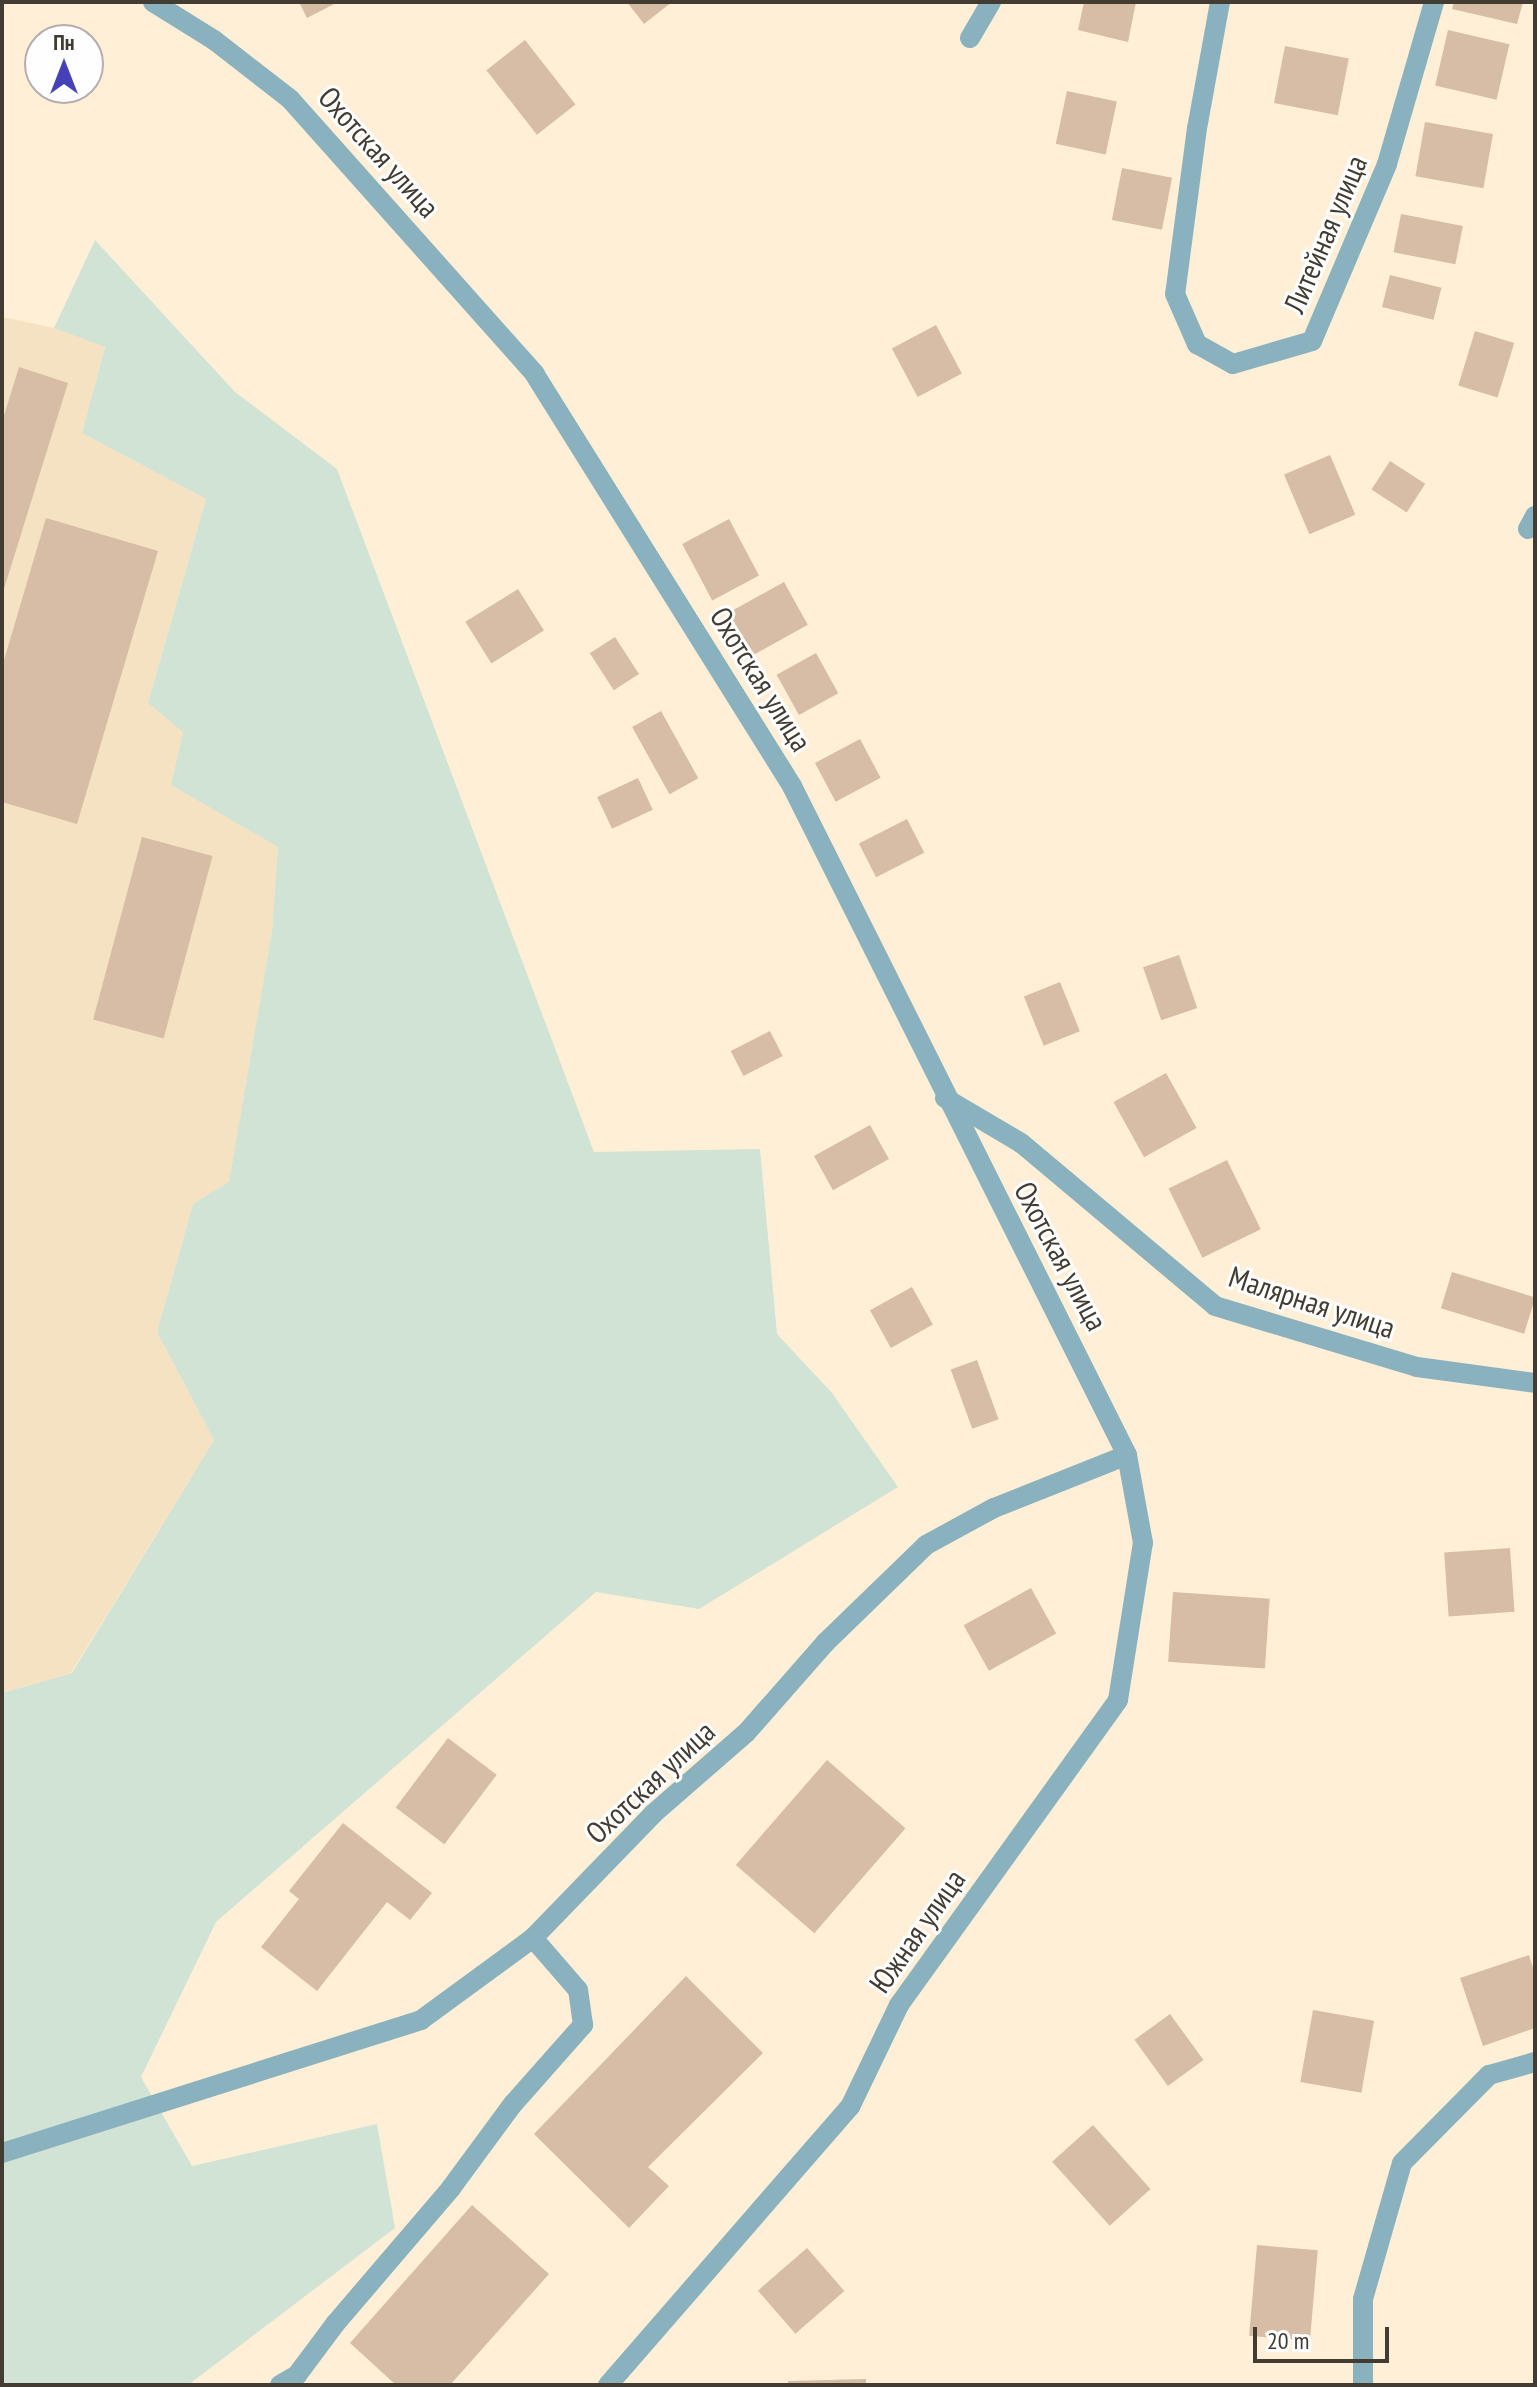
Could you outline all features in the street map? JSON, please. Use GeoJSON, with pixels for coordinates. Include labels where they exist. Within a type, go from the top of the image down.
{"type":"FeatureCollection","features":[{"type":"Feature","properties":{"kind":"street","name":"Охотская улица"},"geometry":{"type":"LineString","coordinates":[[2,2153],[421,2020],[533,1938],[653,1814],[746,1733],[825,1643],[926,1545],[994,1508],[1127,1455],[1097,1390],[945,1098],[792,786],[535,374],[290,99],[214,40],[153,2]]}},
{"type":"Feature","properties":{"kind":"street"},"geometry":{"type":"LineString","coordinates":[[970,38],[991,2]]}},
{"type":"Feature","properties":{"kind":"street","name":"Литейная улица"},"geometry":{"type":"LineString","coordinates":[[1220,2],[1197,128],[1175,294],[1197,344],[1233,364],[1312,341],[1387,164],[1434,2]]}},
{"type":"Feature","properties":{"kind":"street","name":"Малярная улица"},"geometry":{"type":"LineString","coordinates":[[945,1098],[1021,1143],[1215,1306],[1417,1367],[1535,1383]]}},
{"type":"Feature","properties":{"kind":"street","name":"Южная улица"},"geometry":{"type":"LineString","coordinates":[[608,2385],[850,2107],[899,2005],[1118,1700],[1143,1543],[1127,1455]]}},
{"type":"Feature","properties":{"kind":"street"},"geometry":{"type":"LineString","coordinates":[[280,2385],[297,2375],[451,2188],[513,2104],[583,2025],[578,1990],[533,1938]]}},
{"type":"Feature","properties":{"kind":"street"},"geometry":{"type":"LineString","coordinates":[[1363,2385],[1363,2299],[1402,2163],[1489,2075],[1535,2062]]}},
{"type":"Feature","properties":{"kind":"shaded area"},"geometry":{"type":"Polygon","coordinates":[[[2,317],[54,328],[105,346],[82,433],[206,499],[148,703],[184,732],[171,785],[278,846],[272,931],[229,1183],[193,1204],[157,1332],[214,1440],[71,1673],[2,1693],[2,317]]]}},
{"type":"Feature","properties":{"kind":"green space"},"geometry":{"type":"Polygon","coordinates":[[[95,240],[235,392],[337,469],[594,1152],[760,1149],[777,1334],[832,1393],[898,1487],[699,1609],[596,1592],[216,1922],[141,2077],[192,2166],[377,2124],[395,2228],[188,2385],[2,2385],[2,1693],[72,1673],[214,1440],[157,1332],[193,1204],[229,1182],[272,931],[278,847],[171,785],[183,732],[148,703],[206,499],[82,433],[105,347],[54,328],[95,240]]]}},
{"type":"Feature","properties":{"kind":"building"},"geometry":{"type":"Polygon","coordinates":[[[299,2],[338,2],[307,18],[299,2]]]}},
{"type":"Feature","properties":{"kind":"building"},"geometry":{"type":"Polygon","coordinates":[[[627,2],[672,2],[644,24],[627,2]]]}},
{"type":"Feature","properties":{"kind":"building"},"geometry":{"type":"Polygon","coordinates":[[[1084,2],[1136,2],[1128,42],[1078,30],[1084,2]]]}},
{"type":"Feature","properties":{"kind":"building"},"geometry":{"type":"Polygon","coordinates":[[[1454,2],[1523,2],[1517,24],[1452,9],[1454,2]]]}},
{"type":"Feature","properties":{"kind":"building"},"geometry":{"type":"Polygon","coordinates":[[[1448,30],[1509,44],[1497,100],[1435,86],[1448,30]]]}},
{"type":"Feature","properties":{"kind":"building"},"geometry":{"type":"Polygon","coordinates":[[[525,40],[575,105],[537,135],[486,70],[525,40]]]}},
{"type":"Feature","properties":{"kind":"building"},"geometry":{"type":"Polygon","coordinates":[[[1285,46],[1349,58],[1338,115],[1274,103],[1285,46]]]}},
{"type":"Feature","properties":{"kind":"building"},"geometry":{"type":"Polygon","coordinates":[[[1067,91],[1117,102],[1106,154],[1056,144],[1067,91]]]}},
{"type":"Feature","properties":{"kind":"building"},"geometry":{"type":"Polygon","coordinates":[[[1425,122],[1493,134],[1483,188],[1415,176],[1425,122]]]}},
{"type":"Feature","properties":{"kind":"building"},"geometry":{"type":"Polygon","coordinates":[[[1122,168],[1172,178],[1162,230],[1112,220],[1122,168]]]}},
{"type":"Feature","properties":{"kind":"building"},"geometry":{"type":"Polygon","coordinates":[[[1401,214],[1463,226],[1455,264],[1394,252],[1401,214]]]}},
{"type":"Feature","properties":{"kind":"building"},"geometry":{"type":"Polygon","coordinates":[[[1390,275],[1441,288],[1433,320],[1382,307],[1390,275]]]}},
{"type":"Feature","properties":{"kind":"building"},"geometry":{"type":"Polygon","coordinates":[[[936,325],[962,374],[918,397],[892,348],[936,325]]]}},
{"type":"Feature","properties":{"kind":"building"},"geometry":{"type":"Polygon","coordinates":[[[1475,331],[1514,343],[1498,397],[1458,386],[1475,331]]]}},
{"type":"Feature","properties":{"kind":"building"},"geometry":{"type":"Polygon","coordinates":[[[19,367],[68,383],[3,592],[2,422],[19,367]]]}},
{"type":"Feature","properties":{"kind":"building"},"geometry":{"type":"Polygon","coordinates":[[[1330,455],[1355,515],[1309,534],[1284,475],[1330,455]]]}},
{"type":"Feature","properties":{"kind":"building"},"geometry":{"type":"Polygon","coordinates":[[[1390,461],[1425,484],[1407,512],[1371,490],[1390,461]]]}},
{"type":"Feature","properties":{"kind":"building"},"geometry":{"type":"Polygon","coordinates":[[[46,518],[158,551],[77,824],[2,802],[2,667],[46,518]]]}},
{"type":"Feature","properties":{"kind":"building"},"geometry":{"type":"Polygon","coordinates":[[[729,519],[759,576],[712,600],[682,544],[729,519]]]}},
{"type":"Feature","properties":{"kind":"building"},"geometry":{"type":"Polygon","coordinates":[[[784,582],[808,625],[753,655],[729,613],[784,582]]]}},
{"type":"Feature","properties":{"kind":"building"},"geometry":{"type":"Polygon","coordinates":[[[518,589],[544,631],[491,663],[465,622],[518,589]]]}},
{"type":"Feature","properties":{"kind":"building"},"geometry":{"type":"Polygon","coordinates":[[[615,637],[639,674],[614,690],[590,653],[615,637]]]}},
{"type":"Feature","properties":{"kind":"building"},"geometry":{"type":"Polygon","coordinates":[[[816,653],[838,693],[799,715],[777,675],[816,653]]]}},
{"type":"Feature","properties":{"kind":"building"},"geometry":{"type":"Polygon","coordinates":[[[661,711],[698,778],[669,794],[632,727],[661,711]]]}},
{"type":"Feature","properties":{"kind":"building"},"geometry":{"type":"Polygon","coordinates":[[[860,739],[881,778],[836,802],[815,763],[860,739]]]}},
{"type":"Feature","properties":{"kind":"building"},"geometry":{"type":"Polygon","coordinates":[[[638,778],[653,810],[612,829],[597,797],[638,778]]]}},
{"type":"Feature","properties":{"kind":"building"},"geometry":{"type":"Polygon","coordinates":[[[907,819],[924,853],[876,877],[859,844],[907,819]]]}},
{"type":"Feature","properties":{"kind":"building"},"geometry":{"type":"Polygon","coordinates":[[[142,837],[213,856],[164,1038],[93,1020],[142,837]]]}},
{"type":"Feature","properties":{"kind":"building"},"geometry":{"type":"Polygon","coordinates":[[[1179,955],[1197,1008],[1161,1020],[1143,967],[1179,955]]]}},
{"type":"Feature","properties":{"kind":"building"},"geometry":{"type":"Polygon","coordinates":[[[1060,982],[1080,1031],[1044,1046],[1024,997],[1060,982]]]}},
{"type":"Feature","properties":{"kind":"building"},"geometry":{"type":"Polygon","coordinates":[[[770,1031],[783,1056],[744,1076],[731,1051],[770,1031]]]}},
{"type":"Feature","properties":{"kind":"building"},"geometry":{"type":"Polygon","coordinates":[[[1166,1073],[1197,1128],[1144,1157],[1114,1102],[1166,1073]]]}},
{"type":"Feature","properties":{"kind":"building"},"geometry":{"type":"Polygon","coordinates":[[[870,1125],[889,1159],[833,1190],[814,1156],[870,1125]]]}},
{"type":"Feature","properties":{"kind":"building"},"geometry":{"type":"Polygon","coordinates":[[[1227,1160],[1261,1229],[1202,1258],[1169,1188],[1227,1160]]]}},
{"type":"Feature","properties":{"kind":"building"},"geometry":{"type":"Polygon","coordinates":[[[1452,1272],[1535,1297],[1524,1334],[1441,1308],[1452,1272]]]}},
{"type":"Feature","properties":{"kind":"building"},"geometry":{"type":"Polygon","coordinates":[[[912,1287],[933,1325],[891,1348],[870,1310],[912,1287]]]}},
{"type":"Feature","properties":{"kind":"building"},"geometry":{"type":"Polygon","coordinates":[[[977,1360],[999,1419],[972,1429],[951,1370],[977,1360]]]}},
{"type":"Feature","properties":{"kind":"building"},"geometry":{"type":"Polygon","coordinates":[[[1510,1548],[1514,1612],[1449,1616],[1444,1553],[1510,1548]]]}},
{"type":"Feature","properties":{"kind":"building"},"geometry":{"type":"Polygon","coordinates":[[[1031,1588],[1056,1633],[989,1671],[964,1625],[1031,1588]]]}},
{"type":"Feature","properties":{"kind":"building"},"geometry":{"type":"Polygon","coordinates":[[[1173,1592],[1270,1599],[1265,1669],[1168,1662],[1173,1592]]]}},
{"type":"Feature","properties":{"kind":"building"},"geometry":{"type":"Polygon","coordinates":[[[448,1738],[497,1775],[444,1844],[396,1807],[448,1738]]]}},
{"type":"Feature","properties":{"kind":"building"},"geometry":{"type":"Polygon","coordinates":[[[827,1760],[905,1828],[814,1933],[736,1865],[827,1760]]]}},
{"type":"Feature","properties":{"kind":"building"},"geometry":{"type":"Polygon","coordinates":[[[343,1823],[432,1893],[410,1920],[387,1902],[317,1991],[261,1947],[299,1899],[289,1891],[343,1823]]]}},
{"type":"Feature","properties":{"kind":"building"},"geometry":{"type":"Polygon","coordinates":[[[1529,1955],[1535,1974],[1535,2028],[1483,2046],[1460,1978],[1529,1955]]]}},
{"type":"Feature","properties":{"kind":"building"},"geometry":{"type":"Polygon","coordinates":[[[686,1976],[763,2053],[648,2167],[669,2186],[629,2228],[534,2134],[686,1976]]]}},
{"type":"Feature","properties":{"kind":"building"},"geometry":{"type":"Polygon","coordinates":[[[1313,2010],[1374,2021],[1361,2093],[1300,2082],[1313,2010]]]}},
{"type":"Feature","properties":{"kind":"building"},"geometry":{"type":"Polygon","coordinates":[[[1170,2014],[1204,2060],[1168,2086],[1134,2040],[1170,2014]]]}},
{"type":"Feature","properties":{"kind":"building"},"geometry":{"type":"Polygon","coordinates":[[[1093,2125],[1151,2189],[1110,2226],[1052,2162],[1093,2125]]]}},
{"type":"Feature","properties":{"kind":"building"},"geometry":{"type":"Polygon","coordinates":[[[472,2205],[549,2274],[450,2385],[396,2385],[350,2343],[472,2205]]]}},
{"type":"Feature","properties":{"kind":"building"},"geometry":{"type":"Polygon","coordinates":[[[1257,2245],[1318,2250],[1310,2341],[1249,2336],[1257,2245]]]}},
{"type":"Feature","properties":{"kind":"building"},"geometry":{"type":"Polygon","coordinates":[[[807,2248],[844,2291],[795,2334],[758,2291],[807,2248]]]}},
{"type":"Feature","properties":{"kind":"building"},"geometry":{"type":"Polygon","coordinates":[[[866,2379],[866,2385],[788,2385],[788,2381],[866,2379]]]}}]}
